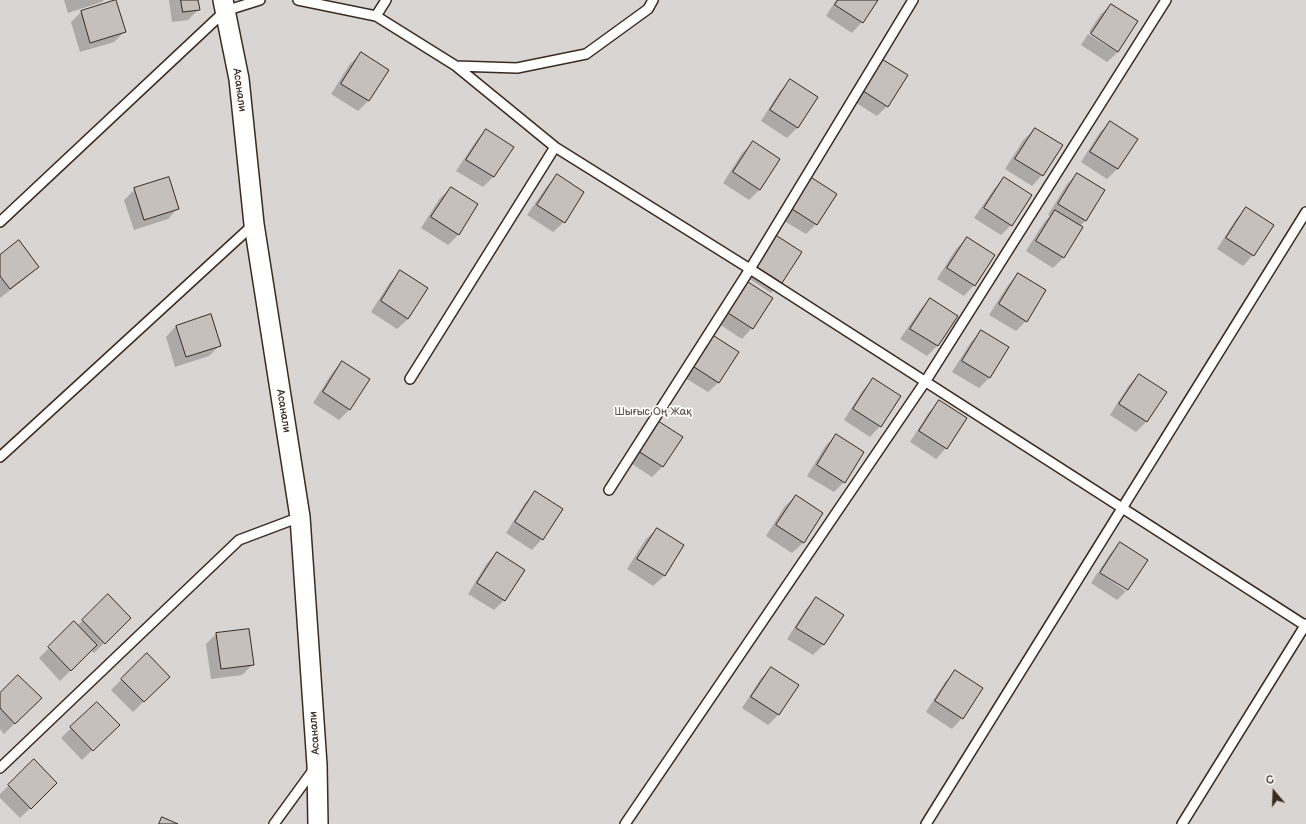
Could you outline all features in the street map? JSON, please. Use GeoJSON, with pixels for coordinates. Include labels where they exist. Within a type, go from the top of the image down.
{"type":"FeatureCollection","features":[{"type":"Feature","properties":{"kind":"street","name":"Асанали"},"geometry":{"type":"LineString","coordinates":[[224,6],[239,79],[254,224],[300,517],[317,765],[318,824]]}},
{"type":"Feature","properties":{"kind":"lane"},"geometry":{"type":"LineString","coordinates":[[0,222],[224,6],[260,0]]}},
{"type":"Feature","properties":{"kind":"lane"},"geometry":{"type":"LineString","coordinates":[[298,0],[376,16],[456,66],[555,147],[750,269],[1121,508],[1306,625],[1182,824]]}},
{"type":"Feature","properties":{"kind":"lane"},"geometry":{"type":"LineString","coordinates":[[376,16],[386,0]]}},
{"type":"Feature","properties":{"kind":"lane"},"geometry":{"type":"LineString","coordinates":[[456,66],[517,68],[586,54],[648,9],[653,0]]}},
{"type":"Feature","properties":{"kind":"lane"},"geometry":{"type":"LineString","coordinates":[[609,490],[750,269],[913,0]]}},
{"type":"Feature","properties":{"kind":"lane"},"geometry":{"type":"LineString","coordinates":[[625,824],[925,382],[1166,0]]}},
{"type":"Feature","properties":{"kind":"lane"},"geometry":{"type":"LineString","coordinates":[[410,379],[555,147]]}},
{"type":"Feature","properties":{"kind":"lane"},"geometry":{"type":"LineString","coordinates":[[926,824],[1306,212]]}},
{"type":"Feature","properties":{"kind":"lane"},"geometry":{"type":"LineString","coordinates":[[0,457],[254,224]]}},
{"type":"Feature","properties":{"kind":"lane"},"geometry":{"type":"LineString","coordinates":[[0,768],[239,540],[300,517]]}},
{"type":"Feature","properties":{"kind":"lane"},"geometry":{"type":"LineString","coordinates":[[274,824],[317,765]]}},
{"type":"Feature","properties":{"kind":"green space","name":"Шығыс Оң Жақ"},"geometry":{"type":"Polygon","coordinates":[[[0,0],[1306,0],[1306,824],[0,824],[0,0]]]}},
{"type":"Feature","properties":{"kind":"building"},"geometry":{"type":"Polygon","coordinates":[[[116,0],[126,32],[90,43],[81,11],[116,0]]]}},
{"type":"Feature","properties":{"kind":"building"},"geometry":{"type":"Polygon","coordinates":[[[181,0],[198,0],[200,10],[183,12],[181,0]]]}},
{"type":"Feature","properties":{"kind":"building"},"geometry":{"type":"Polygon","coordinates":[[[838,0],[878,0],[863,23],[835,5],[838,0]]]}},
{"type":"Feature","properties":{"kind":"building"},"geometry":{"type":"Polygon","coordinates":[[[1111,4],[1138,21],[1118,52],[1091,34],[1111,4]]]}},
{"type":"Feature","properties":{"kind":"building"},"geometry":{"type":"Polygon","coordinates":[[[361,52],[389,70],[369,101],[341,84],[361,52]]]}},
{"type":"Feature","properties":{"kind":"building"},"geometry":{"type":"Polygon","coordinates":[[[880,58],[908,75],[888,107],[860,89],[880,58]]]}},
{"type":"Feature","properties":{"kind":"building"},"geometry":{"type":"Polygon","coordinates":[[[790,79],[818,97],[798,128],[770,110],[790,79]]]}},
{"type":"Feature","properties":{"kind":"building"},"geometry":{"type":"Polygon","coordinates":[[[1110,121],[1138,139],[1118,169],[1090,152],[1110,121]]]}},
{"type":"Feature","properties":{"kind":"building"},"geometry":{"type":"Polygon","coordinates":[[[1035,128],[1063,145],[1043,176],[1015,159],[1035,128]]]}},
{"type":"Feature","properties":{"kind":"building"},"geometry":{"type":"Polygon","coordinates":[[[486,129],[514,147],[494,177],[466,160],[486,129]]]}},
{"type":"Feature","properties":{"kind":"building"},"geometry":{"type":"Polygon","coordinates":[[[753,141],[780,159],[760,190],[733,172],[753,141]]]}},
{"type":"Feature","properties":{"kind":"building"},"geometry":{"type":"Polygon","coordinates":[[[1077,173],[1105,190],[1086,221],[1058,204],[1077,173]]]}},
{"type":"Feature","properties":{"kind":"building"},"geometry":{"type":"Polygon","coordinates":[[[557,174],[584,192],[565,223],[537,205],[557,174]]]}},
{"type":"Feature","properties":{"kind":"building"},"geometry":{"type":"Polygon","coordinates":[[[809,176],[837,194],[817,225],[789,207],[809,176]]]}},
{"type":"Feature","properties":{"kind":"building"},"geometry":{"type":"Polygon","coordinates":[[[169,177],[179,209],[144,220],[134,188],[169,177]]]}},
{"type":"Feature","properties":{"kind":"building"},"geometry":{"type":"Polygon","coordinates":[[[1004,177],[1032,195],[1012,226],[984,208],[1004,177]]]}},
{"type":"Feature","properties":{"kind":"building"},"geometry":{"type":"Polygon","coordinates":[[[451,187],[478,204],[459,235],[431,217],[451,187]]]}},
{"type":"Feature","properties":{"kind":"building"},"geometry":{"type":"Polygon","coordinates":[[[1246,207],[1274,225],[1254,256],[1226,238],[1246,207]]]}},
{"type":"Feature","properties":{"kind":"building"},"geometry":{"type":"Polygon","coordinates":[[[1055,210],[1083,227],[1064,258],[1036,241],[1055,210]]]}},
{"type":"Feature","properties":{"kind":"building"},"geometry":{"type":"Polygon","coordinates":[[[774,234],[802,252],[782,283],[754,265],[774,234]]]}},
{"type":"Feature","properties":{"kind":"building"},"geometry":{"type":"Polygon","coordinates":[[[967,237],[995,255],[975,286],[947,268],[967,237]]]}},
{"type":"Feature","properties":{"kind":"building"},"geometry":{"type":"Polygon","coordinates":[[[19,240],[39,267],[10,289],[0,276],[0,255],[19,240]]]}},
{"type":"Feature","properties":{"kind":"building"},"geometry":{"type":"Polygon","coordinates":[[[400,270],[428,288],[408,319],[381,301],[400,270]]]}},
{"type":"Feature","properties":{"kind":"building"},"geometry":{"type":"Polygon","coordinates":[[[1018,273],[1046,290],[1027,322],[999,304],[1018,273]]]}},
{"type":"Feature","properties":{"kind":"building"},"geometry":{"type":"Polygon","coordinates":[[[745,280],[773,298],[753,329],[725,311],[745,280]]]}},
{"type":"Feature","properties":{"kind":"building"},"geometry":{"type":"Polygon","coordinates":[[[930,298],[958,316],[938,346],[910,329],[930,298]]]}},
{"type":"Feature","properties":{"kind":"building"},"geometry":{"type":"Polygon","coordinates":[[[211,314],[221,346],[186,357],[176,326],[211,314]]]}},
{"type":"Feature","properties":{"kind":"building"},"geometry":{"type":"Polygon","coordinates":[[[981,330],[1009,347],[990,378],[962,361],[981,330]]]}},
{"type":"Feature","properties":{"kind":"building"},"geometry":{"type":"Polygon","coordinates":[[[711,334],[739,352],[719,383],[691,365],[711,334]]]}},
{"type":"Feature","properties":{"kind":"building"},"geometry":{"type":"Polygon","coordinates":[[[342,361],[370,379],[350,410],[323,392],[342,361]]]}},
{"type":"Feature","properties":{"kind":"building"},"geometry":{"type":"Polygon","coordinates":[[[1139,374],[1167,392],[1147,422],[1119,404],[1139,374]]]}},
{"type":"Feature","properties":{"kind":"building"},"geometry":{"type":"Polygon","coordinates":[[[873,378],[901,396],[881,427],[853,409],[873,378]]]}},
{"type":"Feature","properties":{"kind":"building"},"geometry":{"type":"Polygon","coordinates":[[[939,400],[967,418],[947,449],[919,431],[939,400]]]}},
{"type":"Feature","properties":{"kind":"building"},"geometry":{"type":"Polygon","coordinates":[[[655,419],[683,437],[663,467],[635,449],[655,419]]]}},
{"type":"Feature","properties":{"kind":"building"},"geometry":{"type":"Polygon","coordinates":[[[836,434],[864,452],[845,483],[817,465],[836,434]]]}},
{"type":"Feature","properties":{"kind":"building"},"geometry":{"type":"Polygon","coordinates":[[[535,491],[563,509],[543,540],[515,522],[535,491]]]}},
{"type":"Feature","properties":{"kind":"building"},"geometry":{"type":"Polygon","coordinates":[[[796,495],[823,513],[804,543],[776,525],[796,495]]]}},
{"type":"Feature","properties":{"kind":"building"},"geometry":{"type":"Polygon","coordinates":[[[657,528],[684,545],[665,576],[637,559],[657,528]]]}},
{"type":"Feature","properties":{"kind":"building"},"geometry":{"type":"Polygon","coordinates":[[[1120,542],[1148,560],[1128,590],[1100,573],[1120,542]]]}},
{"type":"Feature","properties":{"kind":"building"},"geometry":{"type":"Polygon","coordinates":[[[497,552],[525,570],[505,601],[477,583],[497,552]]]}},
{"type":"Feature","properties":{"kind":"building"},"geometry":{"type":"Polygon","coordinates":[[[108,594],[131,618],[105,644],[82,620],[108,594]]]}},
{"type":"Feature","properties":{"kind":"building"},"geometry":{"type":"Polygon","coordinates":[[[816,597],[844,615],[824,645],[796,628],[816,597]]]}},
{"type":"Feature","properties":{"kind":"building"},"geometry":{"type":"Polygon","coordinates":[[[74,621],[97,645],[71,671],[48,647],[74,621]]]}},
{"type":"Feature","properties":{"kind":"building"},"geometry":{"type":"Polygon","coordinates":[[[249,629],[254,665],[221,669],[216,633],[249,629]]]}},
{"type":"Feature","properties":{"kind":"building"},"geometry":{"type":"Polygon","coordinates":[[[147,653],[170,677],[144,702],[121,679],[147,653]]]}},
{"type":"Feature","properties":{"kind":"building"},"geometry":{"type":"Polygon","coordinates":[[[771,667],[799,685],[779,715],[751,697],[771,667]]]}},
{"type":"Feature","properties":{"kind":"building"},"geometry":{"type":"Polygon","coordinates":[[[955,670],[983,688],[963,719],[935,701],[955,670]]]}},
{"type":"Feature","properties":{"kind":"building"},"geometry":{"type":"Polygon","coordinates":[[[18,675],[42,698],[15,724],[0,708],[0,693],[18,675]]]}},
{"type":"Feature","properties":{"kind":"building"},"geometry":{"type":"Polygon","coordinates":[[[97,702],[120,725],[93,751],[70,727],[97,702]]]}},
{"type":"Feature","properties":{"kind":"building"},"geometry":{"type":"Polygon","coordinates":[[[34,759],[57,783],[31,809],[8,785],[34,759]]]}},
{"type":"Feature","properties":{"kind":"building"},"geometry":{"type":"Polygon","coordinates":[[[162,817],[178,824],[159,824],[162,817]]]}}]}
